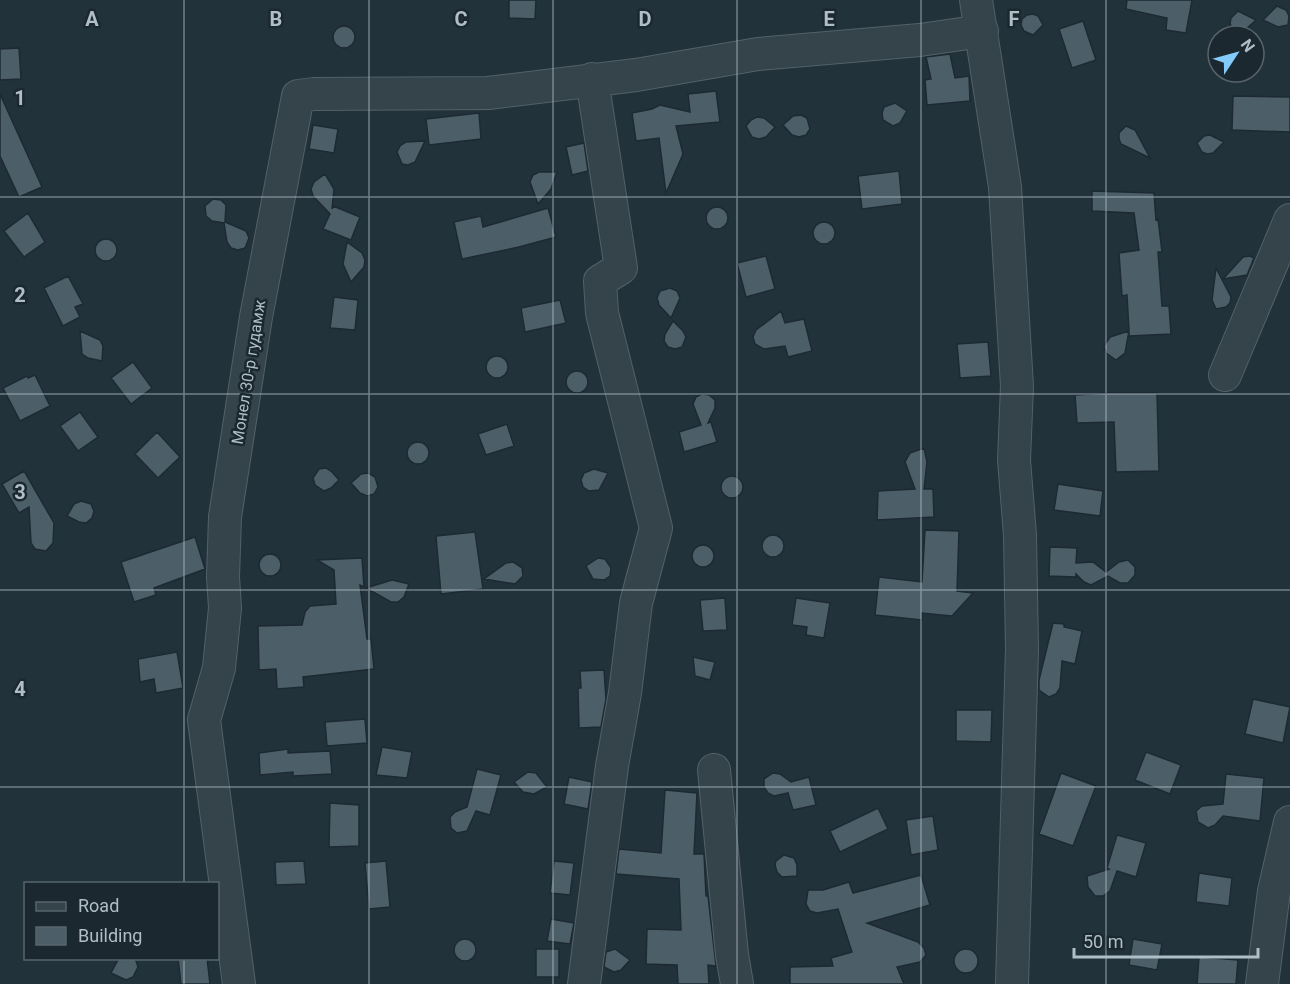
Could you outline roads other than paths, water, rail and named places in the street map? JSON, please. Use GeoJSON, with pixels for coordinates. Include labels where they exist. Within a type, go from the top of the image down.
{"type":"FeatureCollection","features":[{"type":"Feature","properties":{"kind":"street"},"geometry":{"type":"LineString","coordinates":[[975,0],[982,31],[1005,187],[1017,386],[1014,460],[1020,535],[1022,649],[1012,984]]}},
{"type":"Feature","properties":{"kind":"street","name":"Монел 30-р гудамж"},"geometry":{"type":"LineString","coordinates":[[239,984],[204,720],[219,668],[225,608],[223,577],[225,517],[256,317],[298,96],[488,93],[636,75],[758,54],[920,40],[982,31]]}},
{"type":"Feature","properties":{"kind":"street"},"geometry":{"type":"LineString","coordinates":[[584,984],[612,766],[626,693],[636,603],[656,528],[602,313],[600,281],[621,268],[592,79]]}},
{"type":"Feature","properties":{"kind":"street"},"geometry":{"type":"LineString","coordinates":[[1225,375],[1290,220]]}},
{"type":"Feature","properties":{"kind":"street"},"geometry":{"type":"LineString","coordinates":[[714,770],[732,956],[737,984]]}},
{"type":"Feature","properties":{"kind":"street"},"geometry":{"type":"LineString","coordinates":[[1262,984],[1274,891],[1290,822]]}}]}
